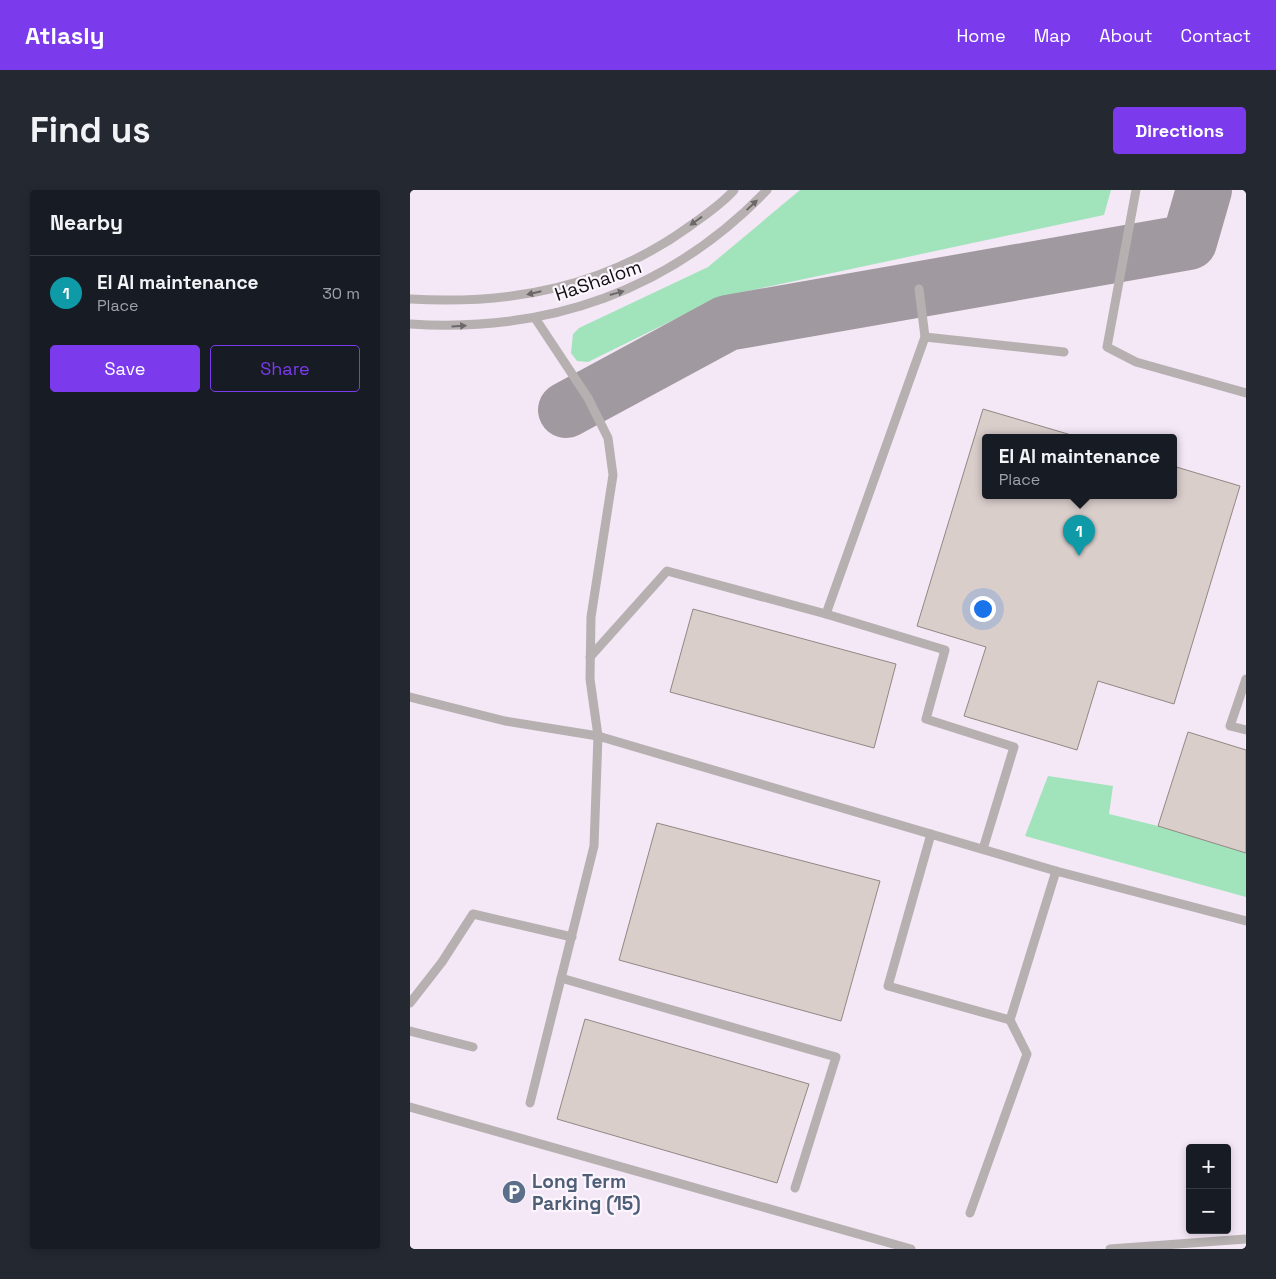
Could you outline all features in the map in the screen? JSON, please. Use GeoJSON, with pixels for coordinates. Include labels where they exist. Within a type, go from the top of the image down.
{"type":"FeatureCollection","features":[{"type":"Feature","properties":{"kind":"lane"},"geometry":{"type":"LineString","coordinates":[[410,299],[463,301],[526,295],[576,284],[616,268],[669,241],[707,214],[734,190]]}},
{"type":"Feature","properties":{"kind":"lane","name":"HaShalom"},"geometry":{"type":"LineString","coordinates":[[410,324],[450,326],[502,323],[535,318],[627,290],[665,272],[701,248],[767,190]]}},
{"type":"Feature","properties":{"kind":"lane"},"geometry":{"type":"LineString","coordinates":[[1136,190],[1107,347],[1136,362],[1246,393]]}},
{"type":"Feature","properties":{"kind":"lane"},"geometry":{"type":"LineString","coordinates":[[826,614],[925,337],[919,289]]}},
{"type":"Feature","properties":{"kind":"lane"},"geometry":{"type":"LineString","coordinates":[[530,1103],[594,846],[598,736],[590,679],[591,617],[613,475],[608,438],[588,398],[535,318]]}},
{"type":"Feature","properties":{"kind":"lane"},"geometry":{"type":"LineString","coordinates":[[925,337],[1064,352]]}},
{"type":"Feature","properties":{"kind":"lane"},"geometry":{"type":"LineString","coordinates":[[590,657],[667,571],[826,614],[945,650],[926,719],[1014,747],[983,850]]}},
{"type":"Feature","properties":{"kind":"lane"},"geometry":{"type":"LineString","coordinates":[[1246,680],[1230,726],[1246,730]]}},
{"type":"Feature","properties":{"kind":"lane"},"geometry":{"type":"LineString","coordinates":[[410,697],[506,720],[598,736],[1056,871],[1246,921]]}},
{"type":"Feature","properties":{"kind":"lane"},"geometry":{"type":"LineString","coordinates":[[931,834],[888,986],[1010,1020]]}},
{"type":"Feature","properties":{"kind":"lane"},"geometry":{"type":"LineString","coordinates":[[970,1214],[1027,1054],[1010,1020],[1056,871]]}},
{"type":"Feature","properties":{"kind":"lane"},"geometry":{"type":"LineString","coordinates":[[410,1003],[442,962],[473,914],[572,937]]}},
{"type":"Feature","properties":{"kind":"lane"},"geometry":{"type":"LineString","coordinates":[[561,978],[836,1057],[796,1188]]}},
{"type":"Feature","properties":{"kind":"lane"},"geometry":{"type":"LineString","coordinates":[[410,1031],[473,1047]]}},
{"type":"Feature","properties":{"kind":"lane"},"geometry":{"type":"LineString","coordinates":[[410,1107],[911,1249]]}},
{"type":"Feature","properties":{"kind":"lane"},"geometry":{"type":"LineString","coordinates":[[1110,1249],[1246,1239]]}},
{"type":"Feature","properties":{"kind":"shaded area"},"geometry":{"type":"Polygon","coordinates":[[[410,190],[1246,190],[1246,1249],[410,1249],[410,190]]]}},
{"type":"Feature","properties":{"kind":"green space"},"geometry":{"type":"Polygon","coordinates":[[[800,190],[1111,190],[1104,215],[720,297],[588,362],[577,361],[571,353],[573,334],[579,328],[708,267],[800,190]]]}},
{"type":"Feature","properties":{"kind":"green space"},"geometry":{"type":"Polygon","coordinates":[[[1048,776],[1113,786],[1109,814],[1158,826],[1246,853],[1246,897],[1025,836],[1048,776]]]}},
{"type":"Feature","properties":{"kind":"building"},"geometry":{"type":"Polygon","coordinates":[[[983,409],[1068,434],[982,434],[982,499],[1177,499],[1177,467],[1240,486],[1174,704],[1098,681],[1077,750],[964,716],[986,647],[917,626],[983,409]]]}},
{"type":"Feature","properties":{"kind":"building"},"geometry":{"type":"Polygon","coordinates":[[[693,609],[896,664],[874,748],[670,692],[693,609]]]}},
{"type":"Feature","properties":{"kind":"building"},"geometry":{"type":"Polygon","coordinates":[[[1188,732],[1246,750],[1246,853],[1158,826],[1188,732]]]}},
{"type":"Feature","properties":{"kind":"building"},"geometry":{"type":"Polygon","coordinates":[[[657,823],[880,881],[841,1021],[619,960],[657,823]]]}},
{"type":"Feature","properties":{"kind":"building"},"geometry":{"type":"Polygon","coordinates":[[[585,1019],[809,1084],[777,1183],[557,1119],[585,1019]]]}},
{"type":"Feature","properties":{"kind":"taxiway"},"geometry":{"type":"LineString","coordinates":[[566,410],[727,323],[1189,242],[1204,190]]}},
{"type":"Feature","properties":{"kind":"place","name":"El Al maintenance"},"geometry":{"type":"Point","coordinates":[1079,556]}},
{"type":"Feature","properties":{"kind":"place","name":"Long Term Parking (15)"},"geometry":{"type":"Point","coordinates":[514,1192]}}]}
